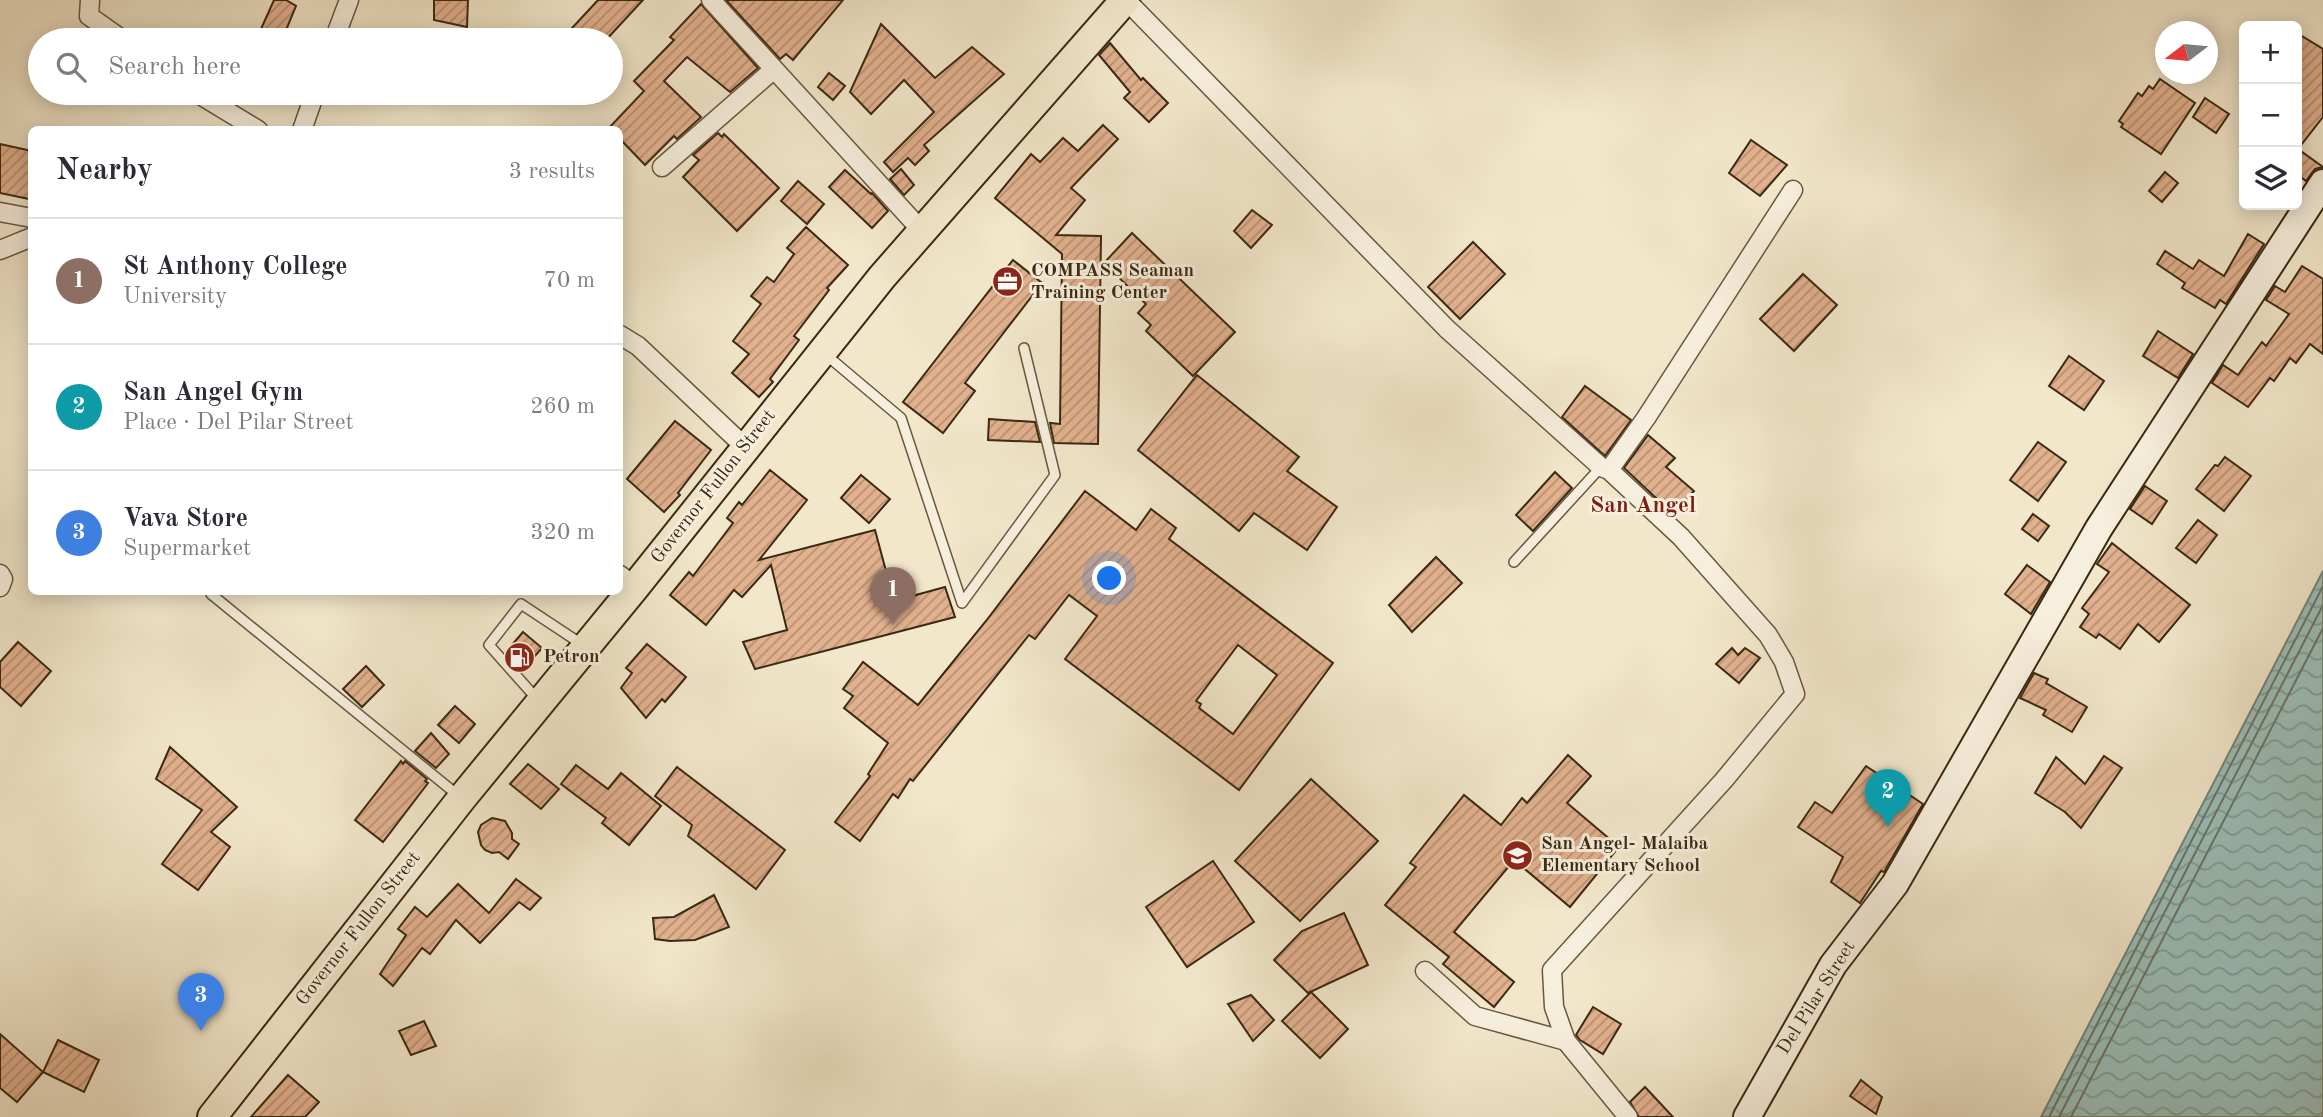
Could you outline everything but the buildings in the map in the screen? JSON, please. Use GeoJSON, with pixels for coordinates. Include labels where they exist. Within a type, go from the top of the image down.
{"type":"FeatureCollection","features":[{"type":"Feature","properties":{"kind":"main road","name":"Governor Fullon Street"},"geometry":{"type":"LineString","coordinates":[[627,581],[745,447],[922,231],[1126,0]]}},
{"type":"Feature","properties":{"kind":"main road","name":"Governor Fullon Street"},"geometry":{"type":"LineString","coordinates":[[215,1116],[462,798],[586,647],[618,595]]}},
{"type":"Feature","properties":{"kind":"street"},"geometry":{"type":"LineString","coordinates":[[90,0],[89,16],[106,28]]}},
{"type":"Feature","properties":{"kind":"street"},"geometry":{"type":"LineString","coordinates":[[338,28],[349,0]]}},
{"type":"Feature","properties":{"kind":"street"},"geometry":{"type":"LineString","coordinates":[[712,0],[922,231]]}},
{"type":"Feature","properties":{"kind":"street"},"geometry":{"type":"LineString","coordinates":[[1126,0],[1447,329],[1681,537],[1768,635],[1784,662],[1795,694],[1724,780],[1552,970],[1554,1007],[1566,1041],[1628,1117]]}},
{"type":"Feature","properties":{"kind":"street"},"geometry":{"type":"LineString","coordinates":[[662,167],[774,70]]}},
{"type":"Feature","properties":{"kind":"street"},"geometry":{"type":"LineString","coordinates":[[217,105],[251,126]]}},
{"type":"Feature","properties":{"kind":"street"},"geometry":{"type":"LineString","coordinates":[[303,126],[311,105]]}},
{"type":"Feature","properties":{"kind":"street","name":"Del Pilar Street"},"geometry":{"type":"LineString","coordinates":[[1747,1117],[1833,965],[1895,884],[2099,528],[2323,183]]}},
{"type":"Feature","properties":{"kind":"street"},"geometry":{"type":"LineString","coordinates":[[1605,468],[1646,418],[1793,190]]}},
{"type":"Feature","properties":{"kind":"street"},"geometry":{"type":"LineString","coordinates":[[0,212],[28,217]]}},
{"type":"Feature","properties":{"kind":"street"},"geometry":{"type":"LineString","coordinates":[[0,250],[28,239]]}},
{"type":"Feature","properties":{"kind":"street"},"geometry":{"type":"LineString","coordinates":[[623,337],[638,346],[745,447]]}},
{"type":"Feature","properties":{"kind":"street"},"geometry":{"type":"LineString","coordinates":[[0,574],[3,579],[0,587]]}},
{"type":"Feature","properties":{"kind":"street"},"geometry":{"type":"LineString","coordinates":[[1425,971],[1475,1016],[1566,1041]]}},
{"type":"Feature","properties":{"kind":"lane"},"geometry":{"type":"LineString","coordinates":[[822,351],[901,418],[962,603],[1055,475],[1024,348]]}},
{"type":"Feature","properties":{"kind":"lane"},"geometry":{"type":"LineString","coordinates":[[1514,562],[1605,468]]}},
{"type":"Feature","properties":{"kind":"lane"},"geometry":{"type":"LineString","coordinates":[[212,595],[462,798]]}},
{"type":"Feature","properties":{"kind":"lane"},"geometry":{"type":"LineString","coordinates":[[540,703],[489,645],[520,604],[586,647]]}},
{"type":"Feature","properties":{"kind":"water"},"geometry":{"type":"Polygon","coordinates":[[[2323,571],[2323,1117],[2041,1117],[2323,571]]]}},
{"type":"Feature","properties":{"kind":"place","name":"COMPASS Seaman Training Center"},"geometry":{"type":"Point","coordinates":[1008,282]}},
{"type":"Feature","properties":{"kind":"place","name":"St Anthony College"},"geometry":{"type":"Point","coordinates":[893,625]}},
{"type":"Feature","properties":{"kind":"place","name":"Petron"},"geometry":{"type":"Point","coordinates":[520,657]}},
{"type":"Feature","properties":{"kind":"place","name":"San Angel Gym"},"geometry":{"type":"Point","coordinates":[1888,827]}},
{"type":"Feature","properties":{"kind":"place","name":"San Angel- Malaiba Elementary School"},"geometry":{"type":"Point","coordinates":[1518,855]}},
{"type":"Feature","properties":{"kind":"place","name":"Vava Store"},"geometry":{"type":"Point","coordinates":[201,1031]}},
{"type":"Feature","properties":{"kind":"district","name":"San Angel"},"geometry":{"type":"Point","coordinates":[1643,505]}}]}
